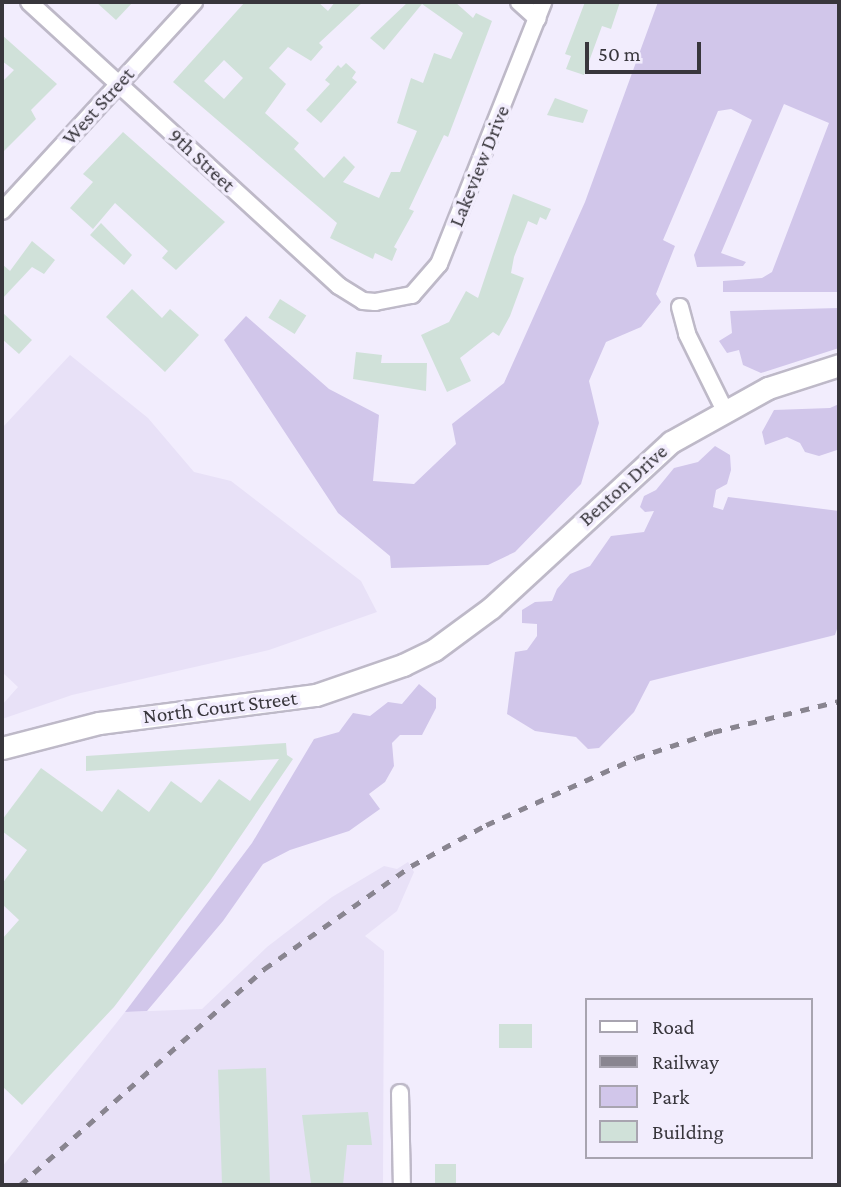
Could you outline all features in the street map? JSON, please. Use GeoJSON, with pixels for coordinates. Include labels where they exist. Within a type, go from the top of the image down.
{"type":"FeatureCollection","features":[{"type":"Feature","properties":{"kind":"street","name":"9th Street"},"geometry":{"type":"LineString","coordinates":[[29,2],[339,286],[363,301],[383,302]]}},
{"type":"Feature","properties":{"kind":"street","name":"West Street"},"geometry":{"type":"LineString","coordinates":[[2,211],[194,2]]}},
{"type":"Feature","properties":{"kind":"street"},"geometry":{"type":"LineString","coordinates":[[519,2],[538,19]]}},
{"type":"Feature","properties":{"kind":"street","name":"Lakeview Drive"},"geometry":{"type":"LineString","coordinates":[[383,302],[412,295],[439,264],[543,2]]}},
{"type":"Feature","properties":{"kind":"street"},"geometry":{"type":"LineString","coordinates":[[680,307],[687,334],[724,409]]}},
{"type":"Feature","properties":{"kind":"street","name":"Benton Drive"},"geometry":{"type":"LineString","coordinates":[[434,650],[506,595],[635,471],[724,409],[790,380],[839,365]]}},
{"type":"Feature","properties":{"kind":"street","name":"North Court Street"},"geometry":{"type":"LineString","coordinates":[[2,748],[99,723],[316,695],[355,684],[434,650]]}},
{"type":"Feature","properties":{"kind":"street"},"geometry":{"type":"LineString","coordinates":[[400,1093],[402,1185]]}},
{"type":"Feature","properties":{"kind":"shaded area"},"geometry":{"type":"Polygon","coordinates":[[[70,355],[148,418],[194,472],[231,481],[361,581],[377,612],[269,650],[72,695],[2,719],[2,705],[18,687],[2,672],[2,428],[70,355]]]}},
{"type":"Feature","properties":{"kind":"shaded area"},"geometry":{"type":"Polygon","coordinates":[[[408,862],[414,872],[397,911],[365,936],[384,951],[383,1185],[2,1185],[2,1167],[125,1012],[202,1009],[267,947],[332,897],[384,866],[397,869],[408,862]]]}},
{"type":"Feature","properties":{"kind":"green space"},"geometry":{"type":"Polygon","coordinates":[[[658,2],[839,2],[839,292],[723,292],[723,281],[762,278],[772,272],[829,123],[784,104],[721,253],[746,262],[743,266],[697,267],[694,255],[752,120],[731,109],[718,111],[663,240],[675,246],[656,294],[661,302],[641,327],[606,342],[589,381],[599,423],[581,484],[515,552],[488,565],[391,568],[390,556],[338,513],[224,340],[246,316],[329,389],[379,415],[373,481],[414,484],[456,444],[452,424],[504,383],[585,202],[658,2]]]}},
{"type":"Feature","properties":{"kind":"green space"},"geometry":{"type":"Polygon","coordinates":[[[839,308],[839,348],[761,373],[743,365],[739,350],[727,353],[719,341],[732,333],[730,311],[839,308]]]}},
{"type":"Feature","properties":{"kind":"green space"},"geometry":{"type":"Polygon","coordinates":[[[839,404],[837,450],[819,456],[805,452],[800,443],[787,437],[765,445],[762,432],[774,410],[830,408],[839,404]]]}},
{"type":"Feature","properties":{"kind":"green space"},"geometry":{"type":"Polygon","coordinates":[[[715,446],[730,455],[731,470],[727,484],[716,490],[713,507],[723,510],[728,497],[839,511],[839,623],[835,635],[650,681],[634,712],[599,748],[588,749],[576,737],[535,731],[507,714],[515,652],[527,650],[537,636],[537,624],[522,623],[522,610],[535,602],[552,601],[557,589],[570,574],[590,566],[611,536],[644,532],[654,511],[645,512],[640,507],[644,496],[656,490],[674,468],[698,462],[715,446]]]}},
{"type":"Feature","properties":{"kind":"green space"},"geometry":{"type":"Polygon","coordinates":[[[419,684],[436,698],[436,708],[422,735],[400,735],[392,743],[394,766],[385,782],[369,794],[380,809],[349,831],[290,850],[263,864],[223,921],[147,1011],[125,1012],[252,843],[314,739],[339,732],[353,713],[370,716],[388,702],[402,704],[419,684]]]}},
{"type":"Feature","properties":{"kind":"building"},"geometry":{"type":"Polygon","coordinates":[[[96,2],[133,2],[116,20],[96,2]]]}},
{"type":"Feature","properties":{"kind":"building"},"geometry":{"type":"Polygon","coordinates":[[[245,2],[318,2],[328,11],[335,2],[363,2],[319,43],[323,47],[311,61],[288,47],[269,68],[286,84],[265,113],[299,143],[294,149],[324,178],[344,156],[355,167],[343,182],[379,198],[391,172],[400,172],[417,131],[397,123],[411,78],[423,83],[434,53],[451,59],[463,33],[422,4],[384,50],[370,38],[408,2],[455,2],[473,18],[476,13],[492,21],[448,137],[444,135],[409,209],[414,211],[394,247],[397,249],[392,261],[375,253],[373,259],[330,238],[337,223],[173,82],[245,2]],[[224,60],[204,81],[224,99],[243,78],[224,60]]]}},
{"type":"Feature","properties":{"kind":"building"},"geometry":{"type":"Polygon","coordinates":[[[585,2],[620,2],[611,29],[602,26],[584,75],[566,69],[571,56],[565,54],[585,2]]]}},
{"type":"Feature","properties":{"kind":"building"},"geometry":{"type":"Polygon","coordinates":[[[2,35],[57,84],[31,110],[36,119],[2,153],[2,82],[14,70],[2,61],[2,35]]]}},
{"type":"Feature","properties":{"kind":"building"},"geometry":{"type":"Polygon","coordinates":[[[346,63],[356,72],[352,78],[357,82],[321,123],[306,110],[330,84],[325,80],[338,65],[341,68],[346,63]]]}},
{"type":"Feature","properties":{"kind":"building"},"geometry":{"type":"Polygon","coordinates":[[[555,98],[588,110],[583,123],[547,115],[555,98]]]}},
{"type":"Feature","properties":{"kind":"building"},"geometry":{"type":"Polygon","coordinates":[[[123,132],[225,222],[176,270],[162,258],[168,251],[115,203],[93,229],[70,208],[93,182],[83,174],[123,132]]]}},
{"type":"Feature","properties":{"kind":"building"},"geometry":{"type":"Polygon","coordinates":[[[513,194],[551,209],[546,220],[540,217],[537,225],[528,221],[514,257],[511,273],[524,278],[510,316],[499,336],[493,332],[460,358],[471,381],[447,392],[421,335],[449,322],[466,291],[478,298],[513,194]]]}},
{"type":"Feature","properties":{"kind":"building"},"geometry":{"type":"Polygon","coordinates":[[[101,223],[132,255],[124,265],[90,235],[101,223]]]}},
{"type":"Feature","properties":{"kind":"building"},"geometry":{"type":"Polygon","coordinates":[[[32,241],[55,260],[44,274],[32,267],[2,299],[2,264],[10,271],[32,241]]]}},
{"type":"Feature","properties":{"kind":"building"},"geometry":{"type":"Polygon","coordinates":[[[132,289],[162,318],[170,309],[199,335],[165,372],[106,317],[132,289]]]}},
{"type":"Feature","properties":{"kind":"building"},"geometry":{"type":"Polygon","coordinates":[[[280,299],[306,315],[295,334],[268,318],[280,299]]]}},
{"type":"Feature","properties":{"kind":"building"},"geometry":{"type":"Polygon","coordinates":[[[2,312],[32,340],[19,354],[2,339],[2,312]]]}},
{"type":"Feature","properties":{"kind":"building"},"geometry":{"type":"Polygon","coordinates":[[[356,352],[382,355],[381,363],[427,363],[426,391],[353,379],[356,352]]]}},
{"type":"Feature","properties":{"kind":"building"},"geometry":{"type":"Polygon","coordinates":[[[286,743],[287,755],[293,759],[210,881],[114,1007],[22,1105],[2,1086],[2,939],[19,920],[2,904],[2,884],[27,850],[2,831],[2,820],[41,768],[102,812],[118,789],[149,812],[171,781],[201,803],[219,779],[250,801],[279,759],[86,771],[86,756],[286,743]]]}},
{"type":"Feature","properties":{"kind":"building"},"geometry":{"type":"Polygon","coordinates":[[[499,1024],[532,1024],[532,1048],[499,1048],[499,1024]]]}},
{"type":"Feature","properties":{"kind":"building"},"geometry":{"type":"Polygon","coordinates":[[[266,1068],[270,1185],[222,1185],[218,1070],[266,1068]]]}},
{"type":"Feature","properties":{"kind":"building"},"geometry":{"type":"Polygon","coordinates":[[[368,1112],[372,1145],[347,1145],[343,1185],[311,1183],[302,1115],[368,1112]]]}},
{"type":"Feature","properties":{"kind":"building"},"geometry":{"type":"Polygon","coordinates":[[[435,1164],[456,1164],[456,1185],[435,1185],[435,1164]]]}},
{"type":"Feature","properties":{"kind":"railway"},"geometry":{"type":"LineString","coordinates":[[20,1185],[264,969],[411,866],[486,825],[636,758],[713,732],[839,701]]}}]}
